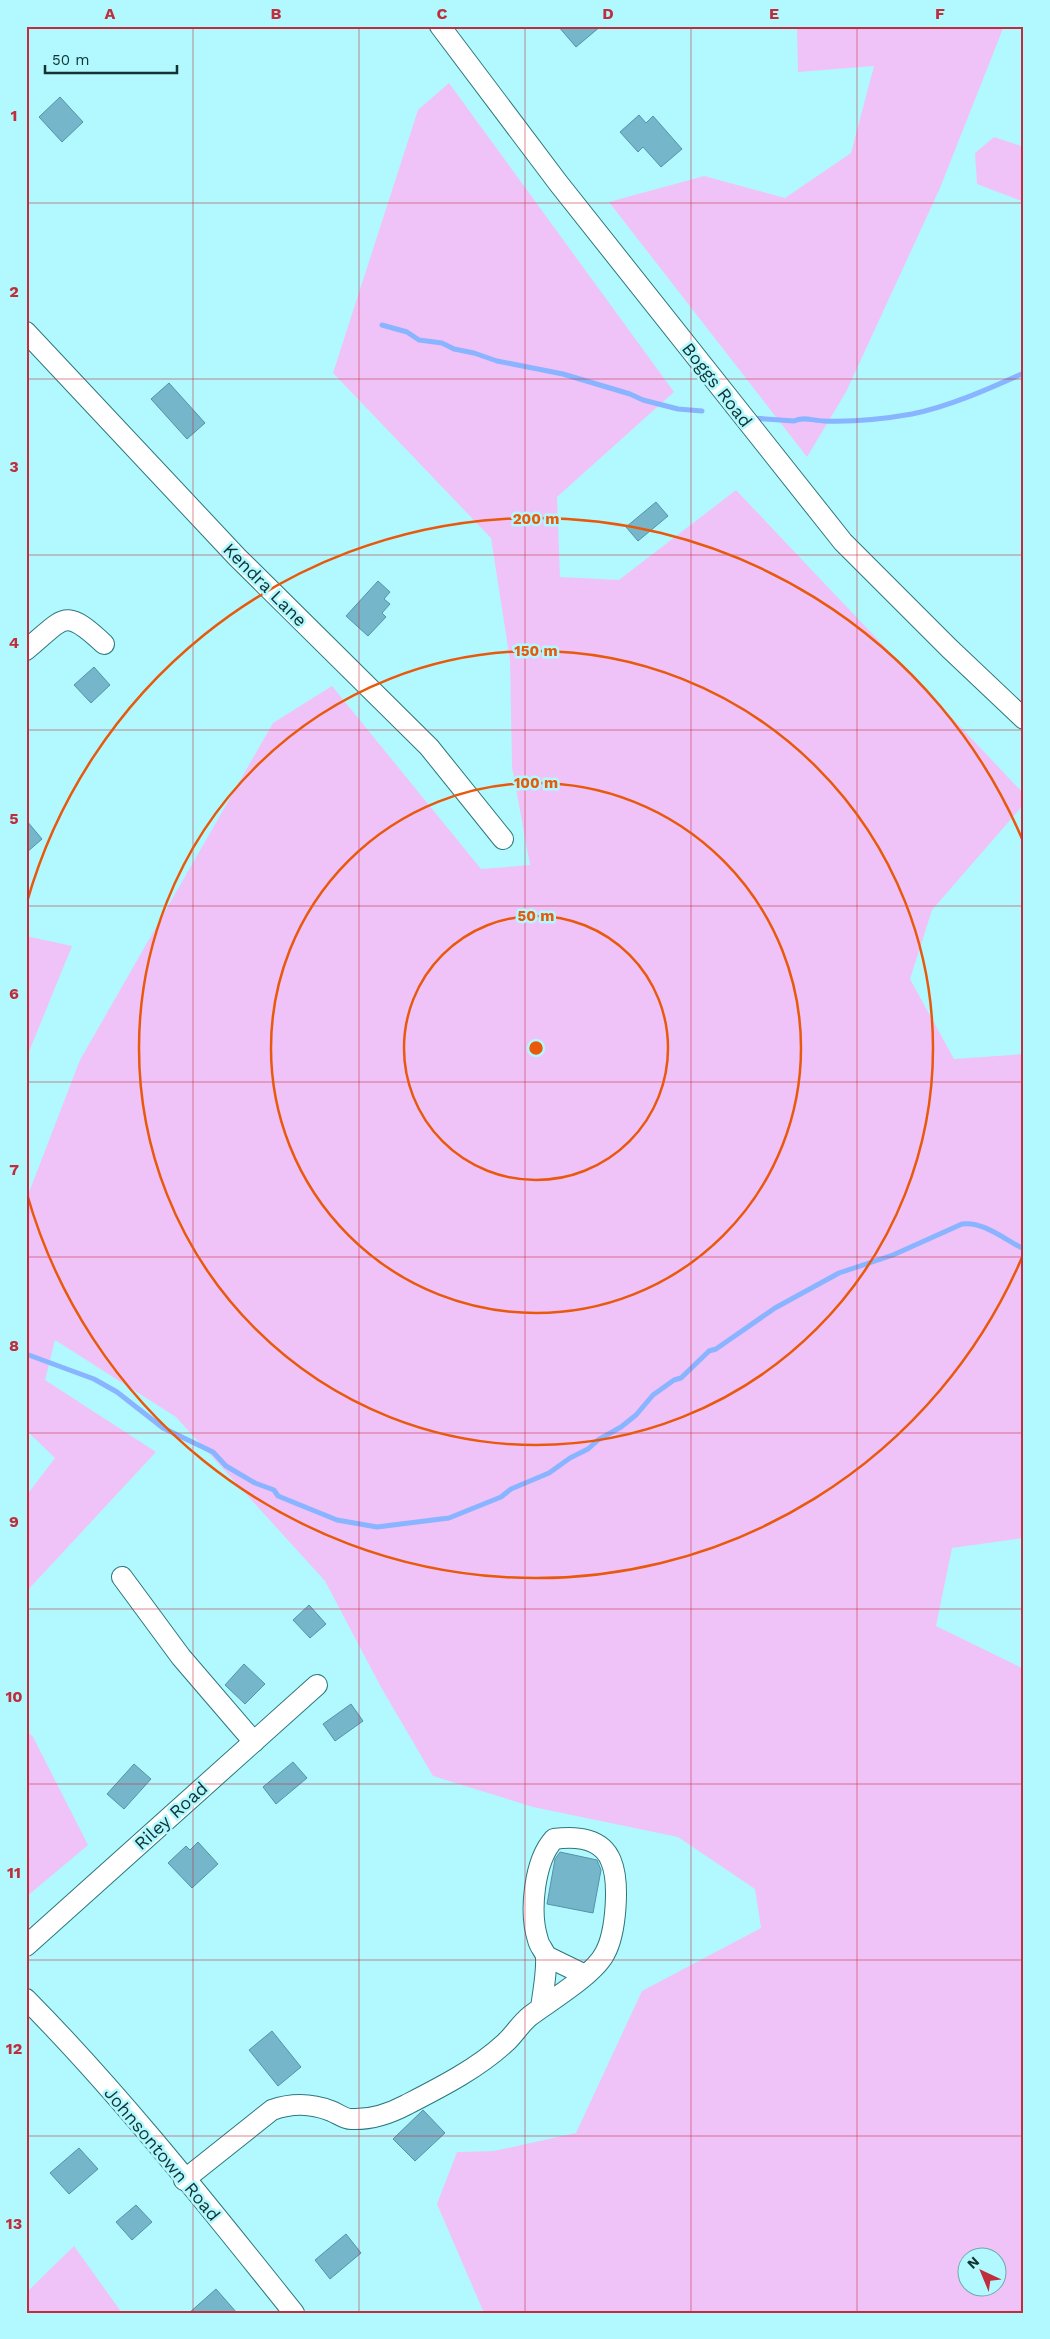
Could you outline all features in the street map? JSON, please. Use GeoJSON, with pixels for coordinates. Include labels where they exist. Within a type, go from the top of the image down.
{"type":"FeatureCollection","features":[{"type":"Feature","properties":{"kind":"street","name":"Boggs Road"},"geometry":{"type":"LineString","coordinates":[[440,26],[559,184],[843,542],[948,648],[1024,719]]}},
{"type":"Feature","properties":{"kind":"street","name":"Kendra Lane"},"geometry":{"type":"LineString","coordinates":[[26,332],[237,557],[429,748],[503,838]]}},
{"type":"Feature","properties":{"kind":"street"},"geometry":{"type":"LineString","coordinates":[[26,650],[63,620],[72,620],[82,624],[104,644]]}},
{"type":"Feature","properties":{"kind":"street"},"geometry":{"type":"LineString","coordinates":[[122,1577],[181,1657],[254,1742]]}},
{"type":"Feature","properties":{"kind":"street","name":"Riley Road"},"geometry":{"type":"LineString","coordinates":[[26,1946],[317,1686]]}},
{"type":"Feature","properties":{"kind":"street"},"geometry":{"type":"LineString","coordinates":[[184,2180],[265,2115],[279,2107],[304,2104],[330,2110],[350,2120],[385,2115],[405,2106],[485,2059],[506,2043],[524,2020],[541,2008],[586,1975],[605,1954],[614,1927],[616,1890],[613,1864],[606,1849],[598,1843],[561,1838],[554,1839],[546,1847],[540,1864],[533,1910],[538,1941],[546,1956],[541,2008]]}},
{"type":"Feature","properties":{"kind":"street"},"geometry":{"type":"LineString","coordinates":[[546,1956],[586,1975]]}},
{"type":"Feature","properties":{"kind":"street","name":"Johnsontown Road"},"geometry":{"type":"LineString","coordinates":[[28,2004],[69,2043],[294,2313]]}},
{"type":"Feature","properties":{"kind":"shaded area"},"geometry":{"type":"Polygon","coordinates":[[[797,26],[1004,26],[940,188],[846,392],[807,457],[609,202],[704,176],[785,198],[851,153],[874,66],[798,72],[797,26]]]}},
{"type":"Feature","properties":{"kind":"shaded area"},"geometry":{"type":"Polygon","coordinates":[[[449,83],[674,392],[557,497],[560,577],[619,580],[736,490],[1024,794],[1024,804],[932,910],[910,979],[954,1059],[1024,1054],[1024,1538],[952,1548],[936,1626],[1024,1669],[1024,2313],[484,2313],[437,2204],[457,2152],[494,2151],[576,2133],[642,1991],[761,1928],[755,1889],[678,1837],[533,1807],[433,1776],[382,1689],[325,1581],[176,1417],[55,1340],[45,1380],[156,1452],[26,1592],[26,1496],[55,1458],[26,1430],[26,1200],[80,1060],[273,723],[332,686],[481,869],[530,865],[512,767],[510,660],[491,538],[333,373],[418,110],[449,83]]]}},
{"type":"Feature","properties":{"kind":"shaded area"},"geometry":{"type":"Polygon","coordinates":[[[994,137],[1024,147],[1024,202],[977,184],[975,153],[994,137]]]}},
{"type":"Feature","properties":{"kind":"shaded area"},"geometry":{"type":"Polygon","coordinates":[[[26,936],[72,946],[26,1059],[26,936]]]}},
{"type":"Feature","properties":{"kind":"shaded area"},"geometry":{"type":"Polygon","coordinates":[[[26,1730],[33,1737],[88,1845],[26,1897],[26,1730]]]}},
{"type":"Feature","properties":{"kind":"shaded area"},"geometry":{"type":"Polygon","coordinates":[[[74,2246],[122,2313],[26,2313],[26,2293],[74,2246]]]}},
{"type":"Feature","properties":{"kind":"building"},"geometry":{"type":"Polygon","coordinates":[[[558,26],[601,26],[576,47],[558,26]]]}},
{"type":"Feature","properties":{"kind":"building"},"geometry":{"type":"Polygon","coordinates":[[[60,97],[83,122],[62,142],[39,117],[60,97]]]}},
{"type":"Feature","properties":{"kind":"building"},"geometry":{"type":"Polygon","coordinates":[[[639,115],[646,123],[653,116],[682,149],[661,167],[643,147],[638,152],[620,132],[639,115]]]}},
{"type":"Feature","properties":{"kind":"building"},"geometry":{"type":"Polygon","coordinates":[[[169,383],[205,423],[187,439],[151,399],[169,383]]]}},
{"type":"Feature","properties":{"kind":"building"},"geometry":{"type":"Polygon","coordinates":[[[656,502],[668,516],[638,541],[626,527],[656,502]]]}},
{"type":"Feature","properties":{"kind":"building"},"geometry":{"type":"Polygon","coordinates":[[[378,581],[390,592],[384,599],[390,604],[382,613],[386,617],[368,636],[346,616],[378,581]]]}},
{"type":"Feature","properties":{"kind":"building"},"geometry":{"type":"Polygon","coordinates":[[[94,667],[110,685],[91,703],[74,685],[94,667]]]}},
{"type":"Feature","properties":{"kind":"building"},"geometry":{"type":"Polygon","coordinates":[[[26,820],[42,839],[26,853],[26,820]]]}},
{"type":"Feature","properties":{"kind":"building"},"geometry":{"type":"Polygon","coordinates":[[[309,1605],[326,1624],[310,1638],[293,1620],[309,1605]]]}},
{"type":"Feature","properties":{"kind":"building"},"geometry":{"type":"Polygon","coordinates":[[[244,1664],[265,1684],[245,1704],[225,1685],[244,1664]]]}},
{"type":"Feature","properties":{"kind":"building"},"geometry":{"type":"Polygon","coordinates":[[[351,1704],[363,1721],[335,1741],[323,1724],[351,1704]]]}},
{"type":"Feature","properties":{"kind":"building"},"geometry":{"type":"Polygon","coordinates":[[[293,1762],[307,1778],[276,1804],[263,1787],[293,1762]]]}},
{"type":"Feature","properties":{"kind":"building"},"geometry":{"type":"Polygon","coordinates":[[[134,1764],[151,1779],[124,1809],[107,1794],[134,1764]]]}},
{"type":"Feature","properties":{"kind":"building"},"geometry":{"type":"Polygon","coordinates":[[[198,1842],[218,1864],[192,1888],[168,1863],[186,1846],[190,1850],[198,1842]]]}},
{"type":"Feature","properties":{"kind":"building"},"geometry":{"type":"Polygon","coordinates":[[[560,1852],[597,1860],[601,1870],[593,1913],[547,1904],[555,1859],[560,1852]]]}},
{"type":"Feature","properties":{"kind":"building"},"geometry":{"type":"Polygon","coordinates":[[[272,2031],[301,2067],[278,2086],[249,2050],[272,2031]]]}},
{"type":"Feature","properties":{"kind":"building"},"geometry":{"type":"Polygon","coordinates":[[[423,2110],[445,2133],[415,2161],[393,2139],[423,2110]]]}},
{"type":"Feature","properties":{"kind":"building"},"geometry":{"type":"Polygon","coordinates":[[[79,2148],[98,2169],[69,2194],[50,2173],[79,2148]]]}},
{"type":"Feature","properties":{"kind":"building"},"geometry":{"type":"Polygon","coordinates":[[[136,2205],[152,2222],[132,2240],[116,2222],[136,2205]]]}},
{"type":"Feature","properties":{"kind":"building"},"geometry":{"type":"Polygon","coordinates":[[[346,2234],[361,2253],[330,2279],[315,2260],[346,2234]]]}},
{"type":"Feature","properties":{"kind":"building"},"geometry":{"type":"Polygon","coordinates":[[[216,2289],[237,2313],[189,2313],[216,2289]]]}},
{"type":"Feature","properties":{"kind":"waterway"},"geometry":{"type":"LineString","coordinates":[[382,325],[407,332],[419,340],[442,343],[454,349],[474,353],[497,361],[563,374],[630,394],[643,400],[678,409],[702,411]]}},
{"type":"Feature","properties":{"kind":"waterway"},"geometry":{"type":"LineString","coordinates":[[752,418],[794,421],[805,419],[846,421],[901,416],[927,411],[955,402],[1024,373]]}},
{"type":"Feature","properties":{"kind":"waterway"},"geometry":{"type":"LineString","coordinates":[[26,1354],[94,1379],[117,1392],[163,1428],[213,1452],[226,1466],[255,1483],[274,1490],[278,1496],[337,1520],[377,1527],[449,1518],[501,1497],[511,1489],[549,1473],[621,1427],[636,1415],[653,1395],[674,1380],[681,1378],[709,1351],[716,1349],[775,1308],[839,1273],[893,1255],[962,1224],[978,1225],[986,1228],[1024,1249]]}}]}
